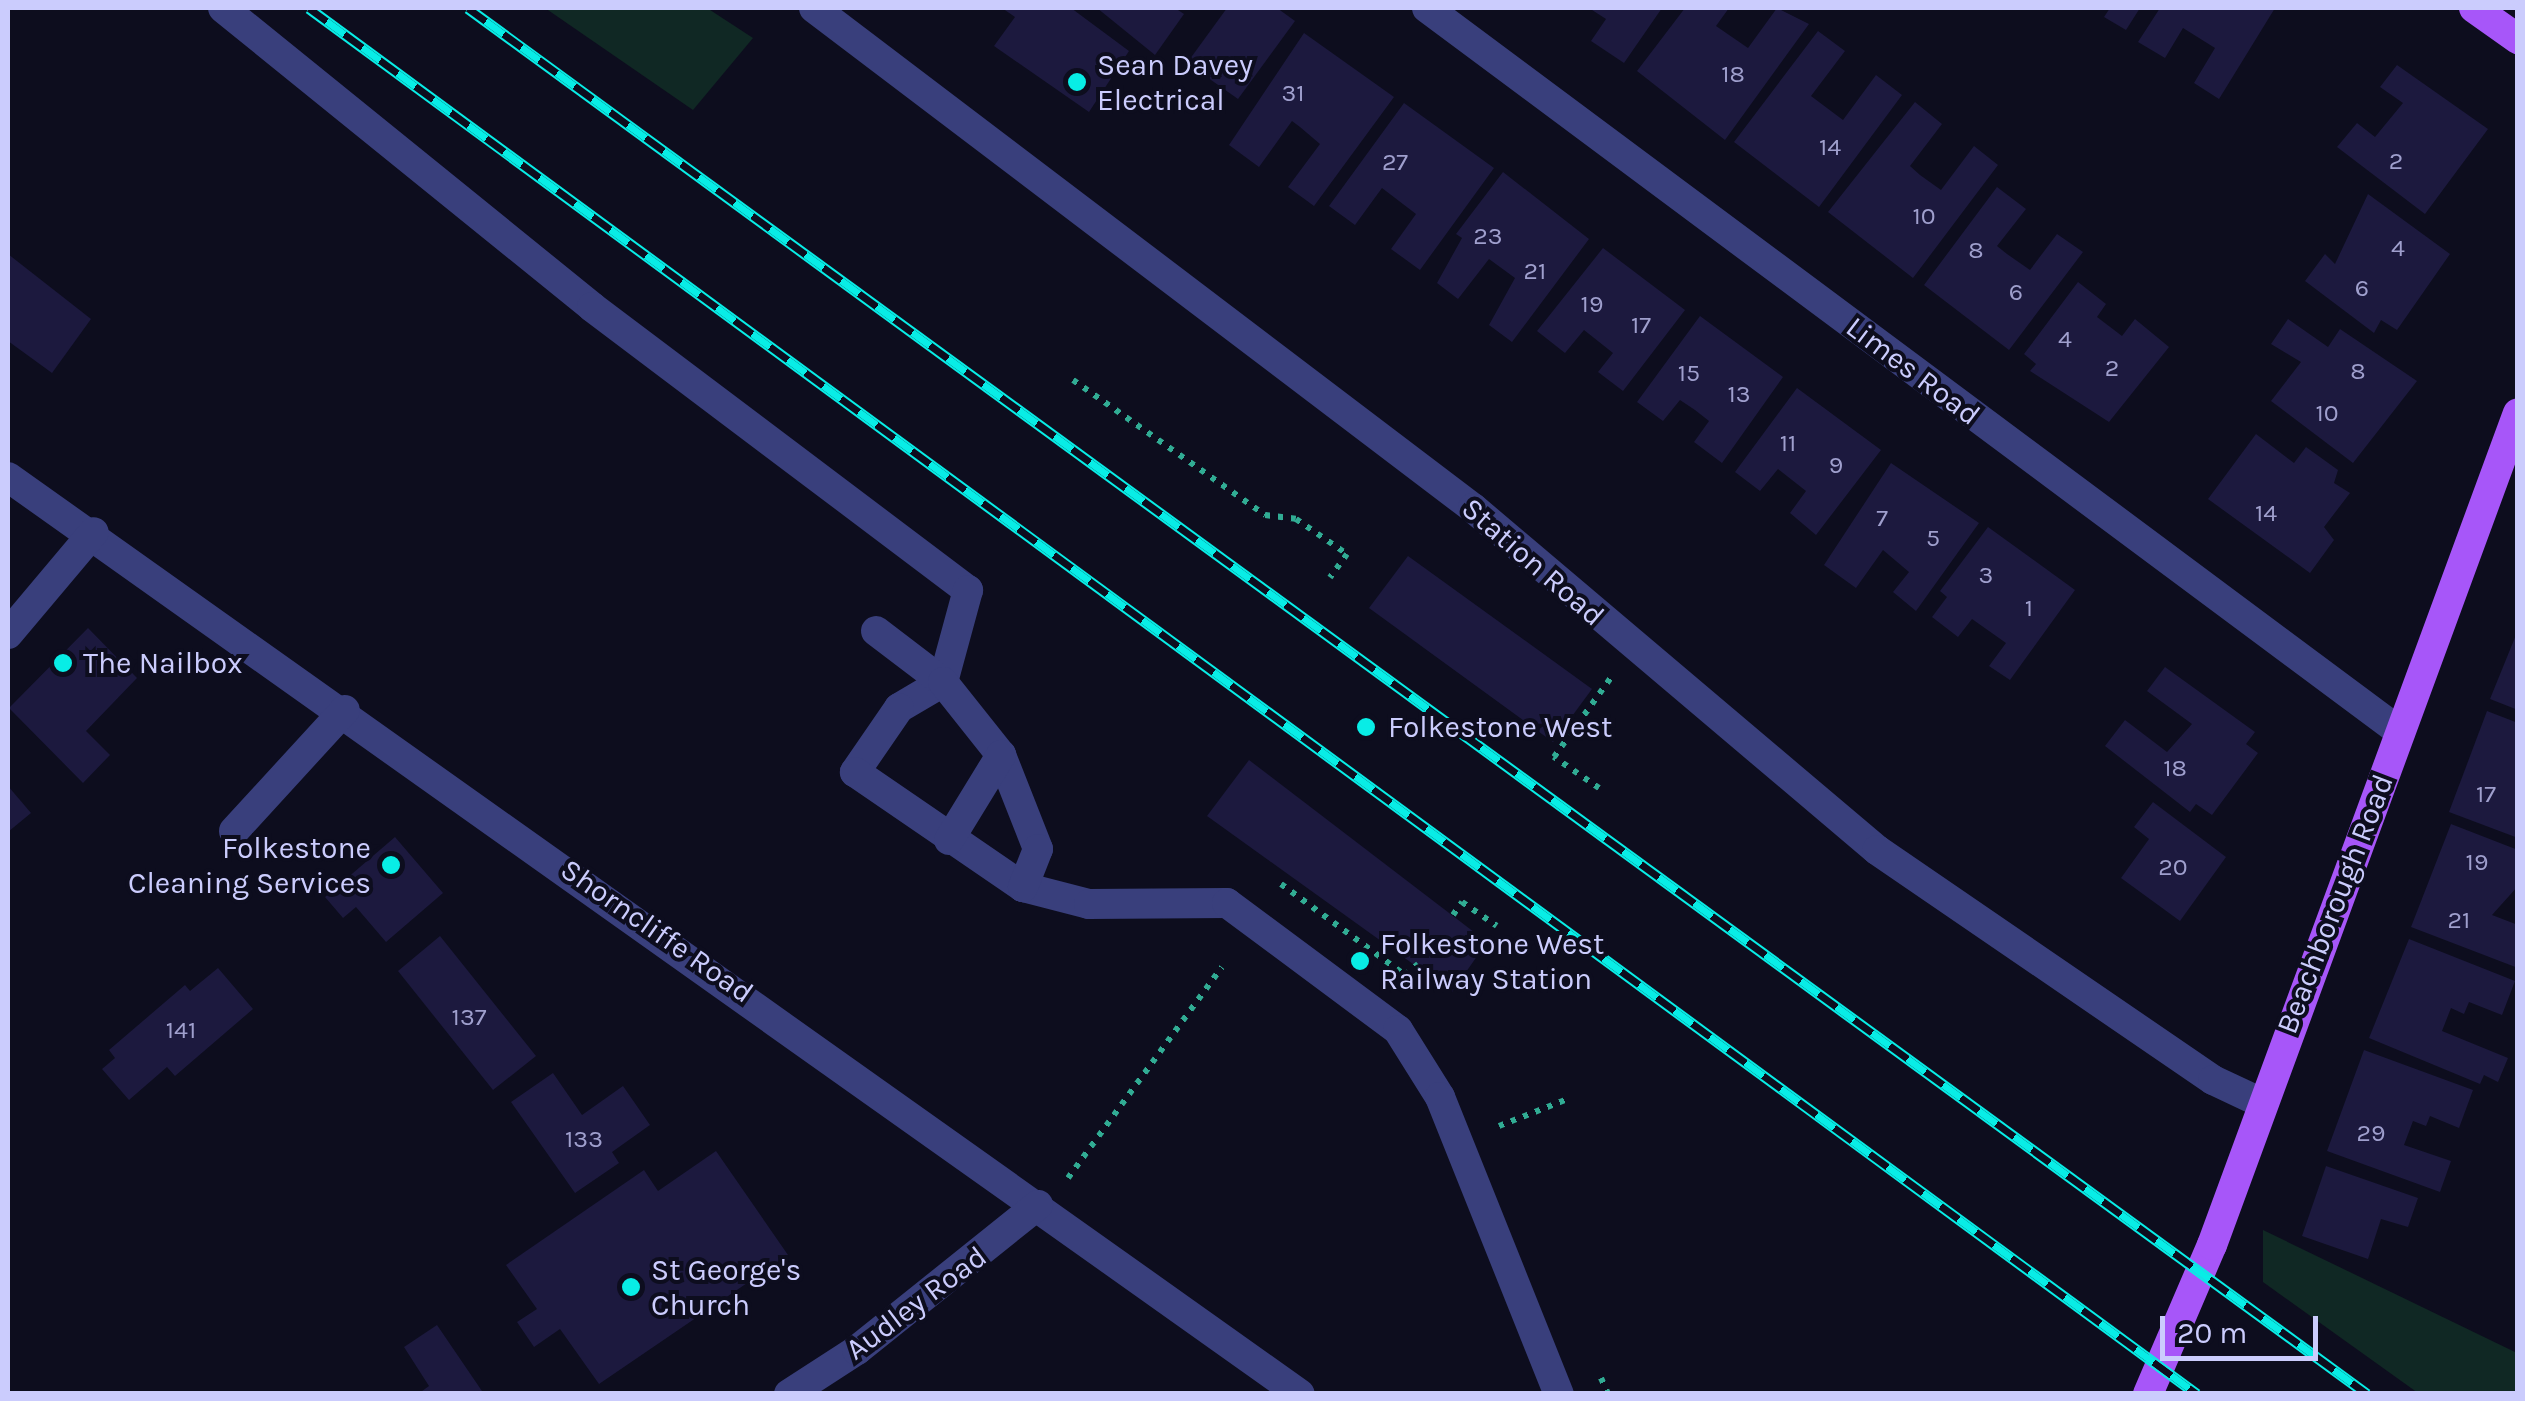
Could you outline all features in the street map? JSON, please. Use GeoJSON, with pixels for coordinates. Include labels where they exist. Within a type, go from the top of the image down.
{"type":"FeatureCollection","features":[{"type":"Feature","properties":{"kind":"main road"},"geometry":{"type":"LineString","coordinates":[[2474,8],[2518,39]]}},
{"type":"Feature","properties":{"kind":"main road","name":"Beachborough Road"},"geometry":{"type":"LineString","coordinates":[[2148,1394],[2212,1245],[2260,1102],[2518,413]]}},
{"type":"Feature","properties":{"kind":"street"},"geometry":{"type":"LineString","coordinates":[[223,8],[592,307],[968,590],[943,682],[899,708],[855,772],[1023,887],[1088,904],[1155,907],[1228,903],[1398,1030],[1440,1097],[1559,1394]]}},
{"type":"Feature","properties":{"kind":"street","name":"Station Road"},"geometry":{"type":"LineString","coordinates":[[814,8],[1473,508],[1878,850],[2213,1080],[2260,1102]]}},
{"type":"Feature","properties":{"kind":"street","name":"Limes Road"},"geometry":{"type":"LineString","coordinates":[[1427,8],[2400,732]]}},
{"type":"Feature","properties":{"kind":"street","name":"Shorncliffe Road"},"geometry":{"type":"LineString","coordinates":[[8,477],[94,532],[1300,1394]]}},
{"type":"Feature","properties":{"kind":"street"},"geometry":{"type":"LineString","coordinates":[[8,634],[94,532]]}},
{"type":"Feature","properties":{"kind":"street"},"geometry":{"type":"LineString","coordinates":[[876,631],[943,682],[1000,755],[1038,849],[1023,887]]}},
{"type":"Feature","properties":{"kind":"street"},"geometry":{"type":"LineString","coordinates":[[234,831],[344,710]]}},
{"type":"Feature","properties":{"kind":"street"},"geometry":{"type":"LineString","coordinates":[[950,840],[1000,755]]}},
{"type":"Feature","properties":{"kind":"street","name":"Audley Road"},"geometry":{"type":"LineString","coordinates":[[788,1394],[872,1339],[1038,1205]]}},
{"type":"Feature","properties":{"kind":"path"},"geometry":{"type":"LineString","coordinates":[[1073,380],[1265,515],[1296,519],[1348,554],[1330,577]]}},
{"type":"Feature","properties":{"kind":"path"},"geometry":{"type":"LineString","coordinates":[[1599,788],[1554,757],[1632,646]]}},
{"type":"Feature","properties":{"kind":"path"},"geometry":{"type":"LineString","coordinates":[[1281,884],[1405,975],[1418,964]]}},
{"type":"Feature","properties":{"kind":"path"},"geometry":{"type":"LineString","coordinates":[[1453,915],[1462,902],[1497,926]]}},
{"type":"Feature","properties":{"kind":"path"},"geometry":{"type":"LineString","coordinates":[[1075,1178],[1222,968]]}},
{"type":"Feature","properties":{"kind":"path"},"geometry":{"type":"LineString","coordinates":[[1504,1142],[1498,1124],[1565,1100]]}},
{"type":"Feature","properties":{"kind":"path"},"geometry":{"type":"LineString","coordinates":[[1593,1362],[1608,1394]]}},
{"type":"Feature","properties":{"kind":"green space"},"geometry":{"type":"Polygon","coordinates":[[[545,8],[707,8],[753,38],[693,110],[545,8]]]}},
{"type":"Feature","properties":{"kind":"green space"},"geometry":{"type":"Polygon","coordinates":[[[2263,1230],[2517,1353],[2517,1393],[2418,1393],[2263,1282],[2263,1230]]]}},
{"type":"Feature","properties":{"kind":"building","name":"Sean Davey Electrical"},"geometry":{"type":"Polygon","coordinates":[[[1002,8],[1071,8],[1129,51],[1089,112],[994,46],[1015,17],[1002,8]]]}},
{"type":"Feature","properties":{"kind":"building"},"geometry":{"type":"Polygon","coordinates":[[[1097,8],[1175,8],[1184,14],[1155,55],[1097,8]]]}},
{"type":"Feature","properties":{"kind":"building"},"geometry":{"type":"Polygon","coordinates":[[[1227,8],[1277,8],[1295,21],[1238,99],[1187,63],[1227,8]]]}},
{"type":"Feature","properties":{"kind":"building"},"geometry":{"type":"Polygon","coordinates":[[[1589,8],[1662,8],[1624,63],[1591,41],[1606,19],[1589,8]]]}},
{"type":"Feature","properties":{"kind":"building"},"geometry":{"type":"Polygon","coordinates":[[[1685,8],[1729,8],[1716,26],[1748,48],[1777,8],[1809,24],[1725,140],[1637,71],[1685,8]]]}},
{"type":"Feature","properties":{"kind":"building"},"geometry":{"type":"Polygon","coordinates":[[[2110,8],[2140,8],[2126,30],[2104,17],[2110,8]]]}},
{"type":"Feature","properties":{"kind":"building"},"geometry":{"type":"Polygon","coordinates":[[[2160,8],[2275,8],[2219,99],[2194,83],[2215,48],[2183,28],[2165,58],[2138,42],[2160,8]]]}},
{"type":"Feature","properties":{"kind":"building"},"geometry":{"type":"Polygon","coordinates":[[[1818,31],[1845,51],[1811,96],[1843,120],[1876,75],[1902,95],[1819,207],[1734,142],[1818,31]]]}},
{"type":"Feature","properties":{"kind":"building"},"geometry":{"type":"Polygon","coordinates":[[[1304,33],[1394,97],[1314,206],[1288,187],[1320,144],[1292,121],[1259,167],[1229,145],[1304,33]]]}},
{"type":"Feature","properties":{"kind":"building"},"geometry":{"type":"Polygon","coordinates":[[[2397,65],[2488,129],[2425,214],[2337,147],[2357,123],[2375,137],[2403,103],[2380,87],[2397,65]]]}},
{"type":"Feature","properties":{"kind":"building"},"geometry":{"type":"Polygon","coordinates":[[[1915,102],[1942,124],[1910,166],[1920,175],[1941,190],[1974,146],[1998,165],[1913,278],[1828,212],[1915,102]]]}},
{"type":"Feature","properties":{"kind":"building"},"geometry":{"type":"Polygon","coordinates":[[[1404,103],[1494,168],[1420,270],[1391,249],[1416,214],[1382,188],[1355,225],[1329,206],[1404,103]]]}},
{"type":"Feature","properties":{"kind":"building"},"geometry":{"type":"Polygon","coordinates":[[[1503,172],[1589,239],[1512,342],[1489,325],[1515,278],[1489,259],[1458,299],[1437,283],[1462,238],[1456,234],[1503,172]]]}},
{"type":"Feature","properties":{"kind":"building"},"geometry":{"type":"Polygon","coordinates":[[[1997,187],[2026,209],[1997,246],[2007,254],[2030,270],[2057,234],[2083,252],[2009,350],[1924,285],[1997,187]]]}},
{"type":"Feature","properties":{"kind":"building"},"geometry":{"type":"Polygon","coordinates":[[[2368,194],[2450,254],[2397,330],[2381,320],[2374,333],[2305,281],[2325,254],[2335,264],[2368,194]]]}},
{"type":"Feature","properties":{"kind":"building"},"geometry":{"type":"Polygon","coordinates":[[[1603,248],[1685,310],[1623,391],[1598,372],[1613,353],[1584,330],[1565,353],[1537,331],[1603,248]]]}},
{"type":"Feature","properties":{"kind":"building"},"geometry":{"type":"Polygon","coordinates":[[[8,254],[91,319],[52,373],[8,341],[8,254]]]}},
{"type":"Feature","properties":{"kind":"building"},"geometry":{"type":"Polygon","coordinates":[[[2078,282],[2106,304],[2097,317],[2122,336],[2135,319],[2169,347],[2109,422],[2030,371],[2036,364],[2024,354],[2078,282]]]}},
{"type":"Feature","properties":{"kind":"building"},"geometry":{"type":"Polygon","coordinates":[[[1700,316],[1783,377],[1722,463],[1694,442],[1709,421],[1695,410],[1680,400],[1663,421],[1637,402],[1700,316]]]}},
{"type":"Feature","properties":{"kind":"building"},"geometry":{"type":"Polygon","coordinates":[[[2288,319],[2328,347],[2340,329],[2417,381],[2353,463],[2271,401],[2301,362],[2271,344],[2288,319]]]}},
{"type":"Feature","properties":{"kind":"building"},"geometry":{"type":"Polygon","coordinates":[[[1797,388],[1881,450],[1816,535],[1790,513],[1806,491],[1778,469],[1760,491],[1735,472],[1797,388]]]}},
{"type":"Feature","properties":{"kind":"building"},"geometry":{"type":"Polygon","coordinates":[[[2256,434],[2294,463],[2306,447],[2338,470],[2334,483],[2350,493],[2324,527],[2334,540],[2310,573],[2208,499],[2256,434]]]}},
{"type":"Feature","properties":{"kind":"building"},"geometry":{"type":"Polygon","coordinates":[[[1891,463],[1979,523],[1916,611],[1893,592],[1909,572],[1883,550],[1856,588],[1824,565],[1891,463]]]}},
{"type":"Feature","properties":{"kind":"building"},"geometry":{"type":"Polygon","coordinates":[[[1988,527],[2075,590],[2010,680],[1989,666],[2006,643],[1972,619],[1958,637],[1932,617],[1947,597],[1940,591],[1988,527]]]}},
{"type":"Feature","properties":{"kind":"building"},"geometry":{"type":"Polygon","coordinates":[[[1408,556],[1592,689],[1553,742],[1369,608],[1408,556]]]}},
{"type":"Feature","properties":{"kind":"building"},"geometry":{"type":"Polygon","coordinates":[[[88,628],[137,678],[86,731],[110,755],[83,783],[9,708],[88,628]]]}},
{"type":"Feature","properties":{"kind":"building"},"geometry":{"type":"Polygon","coordinates":[[[2518,630],[2518,710],[2490,699],[2518,630]]]}},
{"type":"Feature","properties":{"kind":"building"},"geometry":{"type":"Polygon","coordinates":[[[2165,667],[2255,732],[2246,744],[2258,753],[2212,815],[2196,804],[2190,812],[2105,746],[2125,720],[2167,752],[2192,724],[2147,691],[2165,667]]]}},
{"type":"Feature","properties":{"kind":"building"},"geometry":{"type":"Polygon","coordinates":[[[2487,711],[2518,723],[2518,838],[2449,812],[2487,711]]]}},
{"type":"Feature","properties":{"kind":"building"},"geometry":{"type":"Polygon","coordinates":[[[1249,760],[1487,942],[1452,992],[1207,816],[1249,760]]]}},
{"type":"Feature","properties":{"kind":"building"},"geometry":{"type":"Polygon","coordinates":[[[8,786],[31,813],[8,832],[8,786]]]}},
{"type":"Feature","properties":{"kind":"building"},"geometry":{"type":"Polygon","coordinates":[[[2153,802],[2226,857],[2180,921],[2121,878],[2149,839],[2134,827],[2153,802]]]}},
{"type":"Feature","properties":{"kind":"building"},"geometry":{"type":"Polygon","coordinates":[[[2451,824],[2518,850],[2518,886],[2492,915],[2518,925],[2518,968],[2411,927],[2451,824]]]}},
{"type":"Feature","properties":{"kind":"building","name":"Folkestone Cleaning Services"},"geometry":{"type":"Polygon","coordinates":[[[395,837],[443,893],[386,942],[356,907],[343,918],[325,897],[395,837]]]}},
{"type":"Feature","properties":{"kind":"building"},"geometry":{"type":"Polygon","coordinates":[[[440,936],[536,1056],[493,1090],[398,971],[440,936]]]}},
{"type":"Feature","properties":{"kind":"building"},"geometry":{"type":"Polygon","coordinates":[[[2409,939],[2515,981],[2502,1015],[2469,1002],[2464,1014],[2451,1008],[2442,1031],[2508,1058],[2498,1082],[2484,1075],[2480,1084],[2369,1038],[2409,939]]]}},
{"type":"Feature","properties":{"kind":"building"},"geometry":{"type":"Polygon","coordinates":[[[218,968],[253,1009],[175,1076],[167,1067],[129,1100],[102,1069],[115,1058],[109,1050],[185,985],[190,991],[218,968]]]}},
{"type":"Feature","properties":{"kind":"building"},"geometry":{"type":"Polygon","coordinates":[[[2364,1050],[2473,1090],[2459,1128],[2430,1116],[2426,1126],[2413,1121],[2404,1145],[2451,1161],[2440,1192],[2327,1151],[2364,1050]]]}},
{"type":"Feature","properties":{"kind":"building"},"geometry":{"type":"Polygon","coordinates":[[[553,1073],[582,1115],[623,1086],[650,1125],[612,1152],[619,1163],[575,1193],[511,1102],[553,1073]]]}},
{"type":"Feature","properties":{"kind":"building","name":"St George's Church"},"geometry":{"type":"Polygon","coordinates":[[[716,1151],[788,1255],[599,1384],[560,1329],[534,1347],[517,1322],[537,1309],[506,1265],[644,1170],[658,1191],[716,1151]]]}},
{"type":"Feature","properties":{"kind":"building"},"geometry":{"type":"Polygon","coordinates":[[[2326,1166],[2418,1198],[2408,1227],[2381,1219],[2368,1259],[2302,1236],[2326,1166]]]}},
{"type":"Feature","properties":{"kind":"building"},"geometry":{"type":"Polygon","coordinates":[[[437,1325],[484,1394],[418,1394],[429,1386],[404,1347],[437,1325]]]}},
{"type":"Feature","properties":{"kind":"railway"},"geometry":{"type":"LineString","coordinates":[[309,8],[2197,1394]]}},
{"type":"Feature","properties":{"kind":"railway"},"geometry":{"type":"LineString","coordinates":[[468,8],[2367,1394]]}},
{"type":"Feature","properties":{"kind":"place","name":"Sean Davey Electrical"},"geometry":{"type":"Point","coordinates":[1077,82]}},
{"type":"Feature","properties":{"kind":"place","name":"The Nailbox"},"geometry":{"type":"Point","coordinates":[63,663]}},
{"type":"Feature","properties":{"kind":"place","name":"Folkestone West"},"geometry":{"type":"Point","coordinates":[1366,727]}},
{"type":"Feature","properties":{"kind":"place","name":"Folkestone Cleaning Services"},"geometry":{"type":"Point","coordinates":[391,865]}},
{"type":"Feature","properties":{"kind":"place","name":"Folkestone West Railway Station"},"geometry":{"type":"Point","coordinates":[1360,961]}},
{"type":"Feature","properties":{"kind":"place","name":"St George's Church"},"geometry":{"type":"Point","coordinates":[631,1287]}}]}
